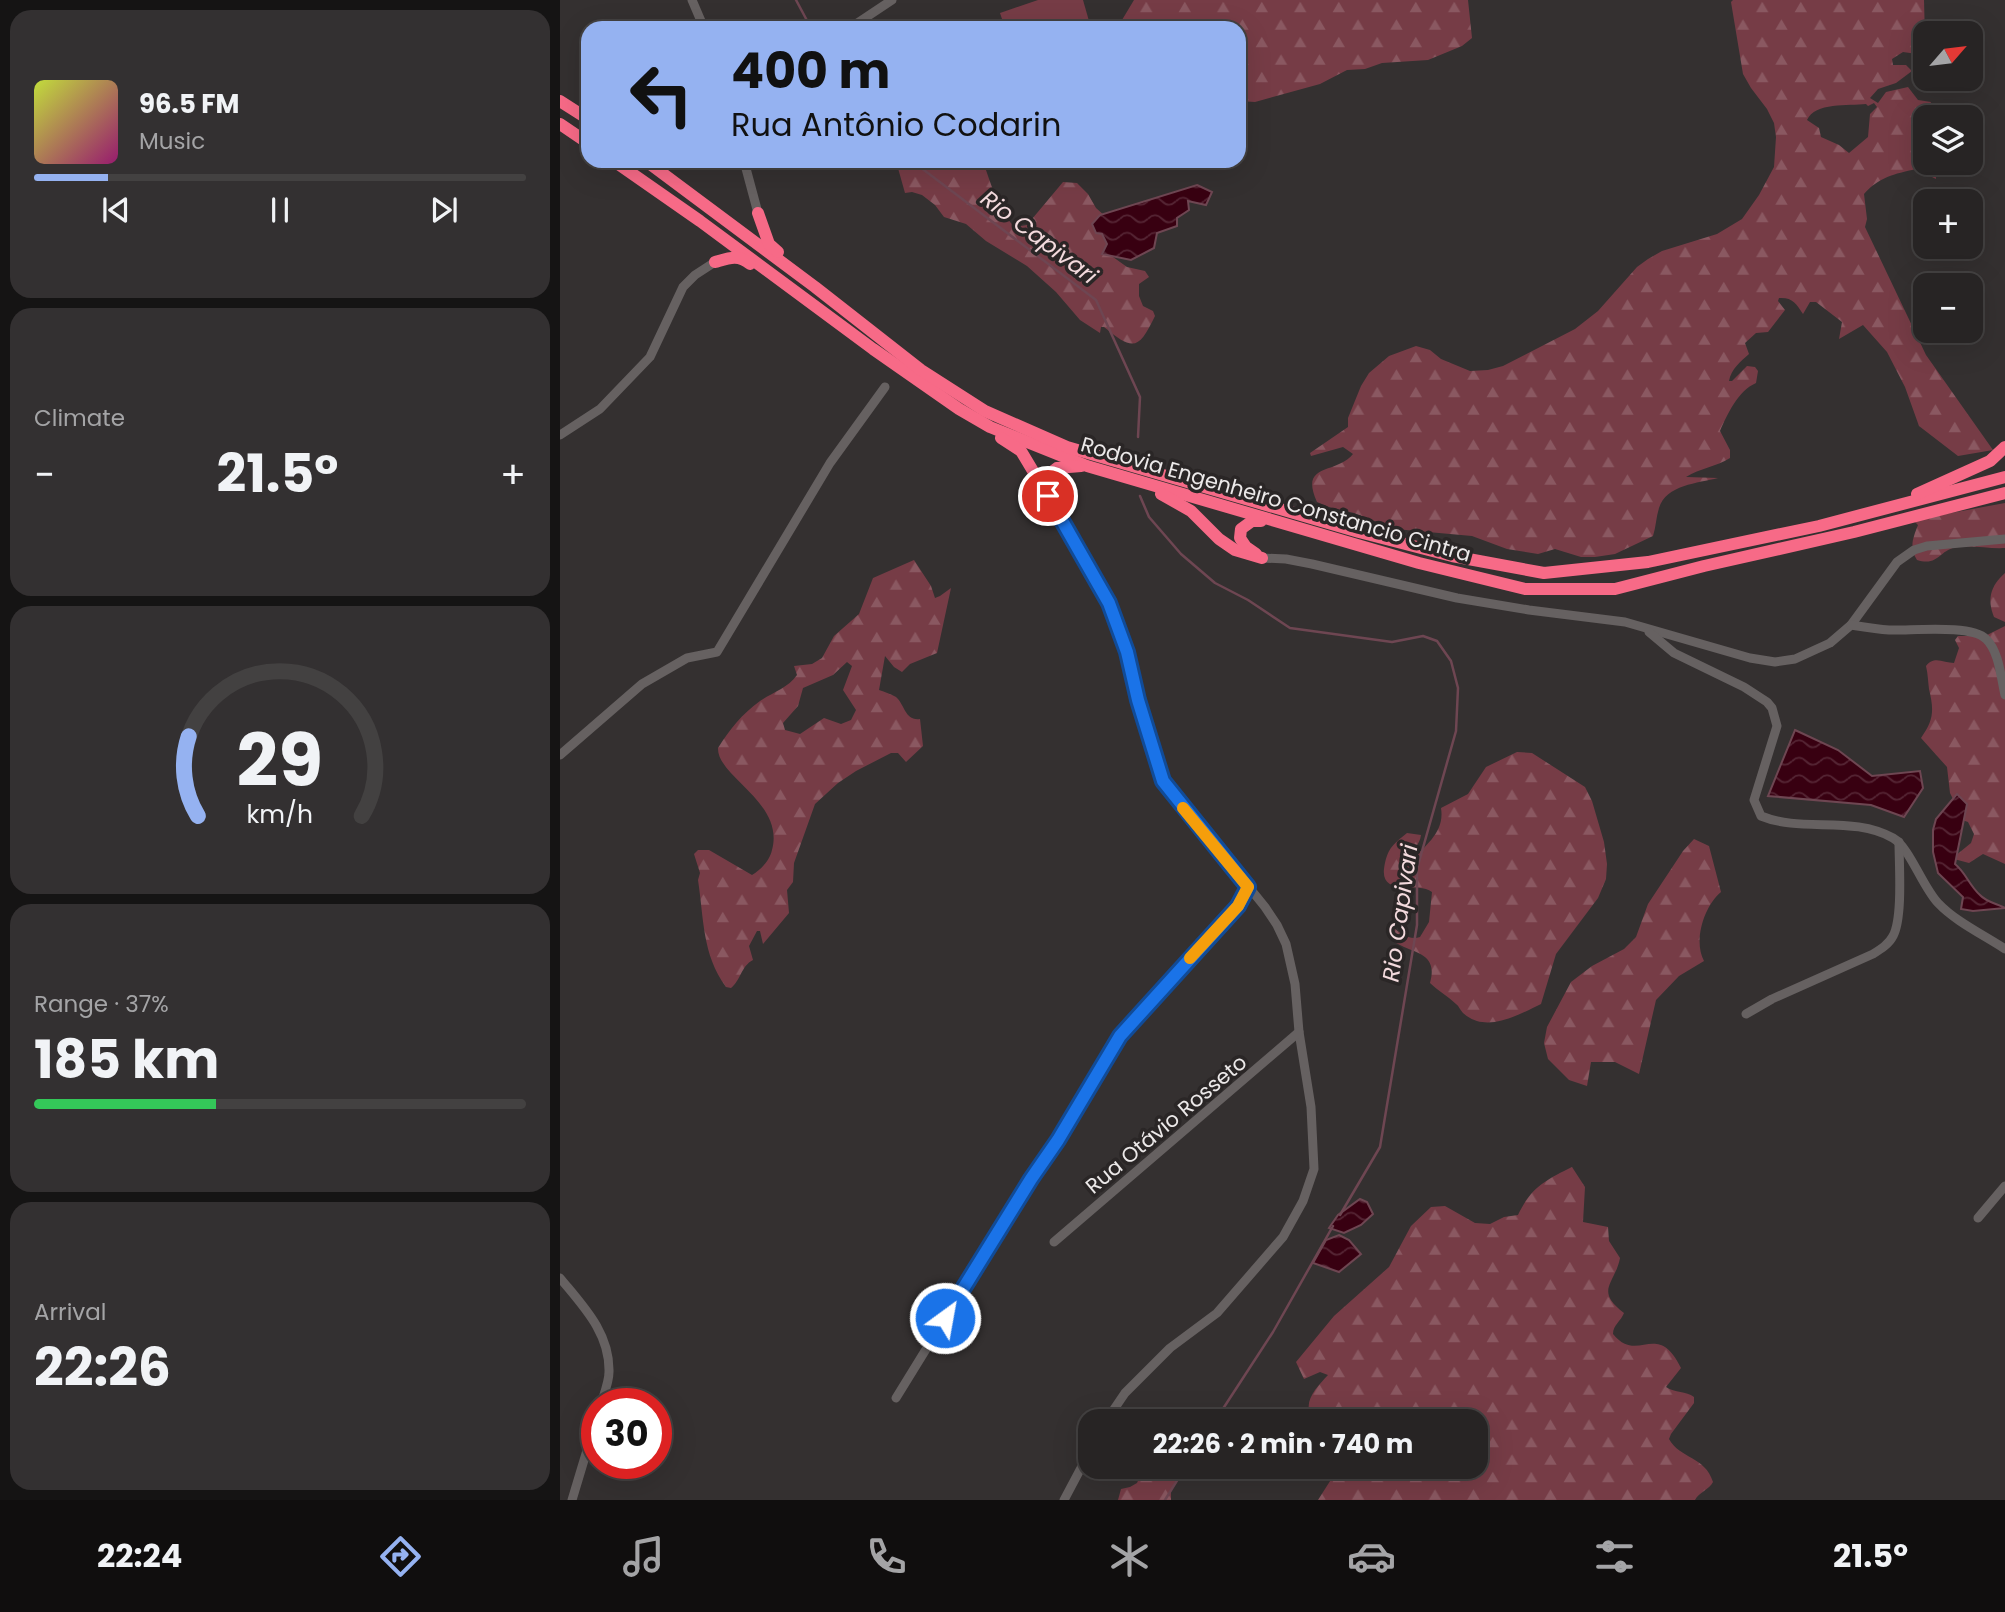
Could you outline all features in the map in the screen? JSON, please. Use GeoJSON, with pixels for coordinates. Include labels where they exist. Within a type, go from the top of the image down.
{"type":"FeatureCollection","features":[{"type":"Feature","properties":{"kind":"highway"},"geometry":{"type":"LineString","coordinates":[[560,101],[581,114]]}},
{"type":"Feature","properties":{"kind":"highway"},"geometry":{"type":"LineString","coordinates":[[560,124],[581,138]]}},
{"type":"Feature","properties":{"kind":"highway","name":"Rodovia Engenheiro Constancio Cintra"},"geometry":{"type":"LineString","coordinates":[[624,168],[959,409],[990,427],[1087,466],[1419,564],[1525,589],[1615,589],[1854,533],[2005,493]]}},
{"type":"Feature","properties":{"kind":"highway","name":"Rodovia Engenheiro Constancio Cintra"},"geometry":{"type":"LineString","coordinates":[[656,168],[921,370],[985,411],[1067,447],[1333,525],[1452,556],[1544,573],[1648,562],[1819,526],[2005,477]]}},
{"type":"Feature","properties":{"kind":"highway"},"geometry":{"type":"LineString","coordinates":[[710,208],[754,231],[758,213]]}},
{"type":"Feature","properties":{"kind":"highway"},"geometry":{"type":"LineString","coordinates":[[758,213],[769,244],[815,287]]}},
{"type":"Feature","properties":{"kind":"highway"},"geometry":{"type":"LineString","coordinates":[[700,221],[730,247],[729,254],[715,262]]}},
{"type":"Feature","properties":{"kind":"highway"},"geometry":{"type":"LineString","coordinates":[[715,262],[742,257],[755,268],[795,290]]}},
{"type":"Feature","properties":{"kind":"highway"},"geometry":{"type":"LineString","coordinates":[[959,409],[1021,451],[1048,496]]}},
{"type":"Feature","properties":{"kind":"highway"},"geometry":{"type":"LineString","coordinates":[[1895,506],[1990,461],[2005,447]]}},
{"type":"Feature","properties":{"kind":"highway"},"geometry":{"type":"LineString","coordinates":[[1048,496],[1044,481],[1047,474],[1057,468],[1087,466]]}},
{"type":"Feature","properties":{"kind":"highway"},"geometry":{"type":"LineString","coordinates":[[1140,482],[1191,512],[1219,539],[1236,550],[1262,558]]}},
{"type":"Feature","properties":{"kind":"highway"},"geometry":{"type":"LineString","coordinates":[[1262,558],[1246,547],[1240,538],[1241,528],[1252,521],[1268,520]]}},
{"type":"Feature","properties":{"kind":"street"},"geometry":{"type":"LineString","coordinates":[[692,0],[701,21]]}},
{"type":"Feature","properties":{"kind":"street"},"geometry":{"type":"LineString","coordinates":[[860,21],[892,0]]}},
{"type":"Feature","properties":{"kind":"street"},"geometry":{"type":"LineString","coordinates":[[746,168],[758,213]]}},
{"type":"Feature","properties":{"kind":"street"},"geometry":{"type":"LineString","coordinates":[[560,435],[600,409],[650,356],[683,287],[715,262]]}},
{"type":"Feature","properties":{"kind":"street"},"geometry":{"type":"LineString","coordinates":[[560,755],[642,684],[687,658],[717,652],[830,463],[885,387]]}},
{"type":"Feature","properties":{"kind":"street"},"geometry":{"type":"LineString","coordinates":[[1048,496],[1109,603],[1127,652],[1138,700],[1163,781],[1277,925],[1286,944],[1295,984],[1299,1032],[1311,1107],[1314,1169],[1303,1200],[1283,1237],[1217,1313],[1170,1348],[1125,1392],[1114,1409]]}},
{"type":"Feature","properties":{"kind":"street"},"geometry":{"type":"LineString","coordinates":[[1262,558],[1312,564],[1457,598],[1625,622],[1749,659],[1775,662],[1794,659],[1830,643],[1851,625],[1897,562],[1914,550],[1927,546],[2005,539]]}},
{"type":"Feature","properties":{"kind":"street"},"geometry":{"type":"LineString","coordinates":[[1851,625],[1887,630],[1959,631],[1982,635],[1997,662],[2005,695]]}},
{"type":"Feature","properties":{"kind":"street"},"geometry":{"type":"LineString","coordinates":[[1645,629],[1674,653],[1751,691],[1772,708],[1777,726],[1754,800],[1760,816],[1787,822],[1872,830],[1899,842],[1923,883],[1940,905],[2005,949]]}},
{"type":"Feature","properties":{"kind":"street"},"geometry":{"type":"LineString","coordinates":[[1746,1014],[1885,946],[1896,930],[1899,842]]}},
{"type":"Feature","properties":{"kind":"street"},"geometry":{"type":"LineString","coordinates":[[896,1398],[1120,1036],[1238,906],[1248,887]]}},
{"type":"Feature","properties":{"kind":"street","name":"Rua Otávio Rosseto"},"geometry":{"type":"LineString","coordinates":[[1054,1242],[1299,1032]]}},
{"type":"Feature","properties":{"kind":"street"},"geometry":{"type":"LineString","coordinates":[[1978,1218],[2005,1186]]}},
{"type":"Feature","properties":{"kind":"street"},"geometry":{"type":"LineString","coordinates":[[560,1278],[597,1323],[606,1349],[610,1374],[606,1388]]}},
{"type":"Feature","properties":{"kind":"street"},"geometry":{"type":"LineString","coordinates":[[572,1500],[581,1470]]}},
{"type":"Feature","properties":{"kind":"street"},"geometry":{"type":"LineString","coordinates":[[1064,1500],[1078,1474]]}},
{"type":"Feature","properties":{"kind":"green space"},"geometry":{"type":"Polygon","coordinates":[[[1038,0],[1083,0],[1089,21],[1003,21],[1000,13],[1038,0]]]}},
{"type":"Feature","properties":{"kind":"green space"},"geometry":{"type":"Polygon","coordinates":[[[1134,0],[1468,0],[1472,38],[1462,46],[1428,60],[1382,63],[1365,69],[1347,70],[1320,84],[1255,102],[1246,101],[1246,21],[1122,20],[1134,0]]]}},
{"type":"Feature","properties":{"kind":"green space"},"geometry":{"type":"Polygon","coordinates":[[[1733,0],[1924,0],[1925,21],[1913,21],[1913,53],[1903,52],[1892,59],[1893,65],[1906,65],[1912,71],[1896,83],[1878,89],[1870,98],[1878,103],[1886,92],[1908,87],[1918,100],[1931,102],[1930,105],[1913,105],[1913,170],[1881,180],[1864,194],[1867,219],[1865,227],[1913,328],[1913,343],[1920,343],[1993,450],[1958,456],[1919,426],[1905,387],[1887,352],[1863,325],[1839,339],[1842,322],[1816,302],[1810,302],[1803,314],[1793,302],[1779,298],[1778,301],[1785,310],[1768,332],[1756,333],[1745,343],[1749,354],[1730,377],[1729,381],[1732,381],[1747,366],[1755,367],[1758,371],[1756,383],[1739,397],[1720,431],[1730,450],[1730,458],[1686,477],[1718,478],[1684,486],[1668,494],[1659,508],[1653,536],[1615,554],[1581,557],[1555,549],[1538,554],[1507,549],[1472,536],[1395,529],[1317,502],[1313,489],[1316,475],[1338,465],[1353,454],[1343,447],[1311,456],[1310,453],[1348,427],[1348,418],[1361,386],[1369,373],[1389,356],[1416,346],[1430,350],[1441,359],[1470,371],[1503,366],[1575,329],[1598,311],[1637,267],[1648,259],[1662,251],[1717,234],[1742,219],[1774,167],[1776,137],[1774,123],[1767,109],[1743,74],[1731,2],[1733,0]],[[1874,103],[1868,106],[1824,108],[1811,114],[1807,120],[1819,128],[1821,137],[1849,153],[1868,137],[1870,114],[1877,107],[1874,103]]]}},
{"type":"Feature","properties":{"kind":"green space"},"geometry":{"type":"Polygon","coordinates":[[[898,168],[985,168],[999,204],[1014,227],[1027,225],[1063,182],[1077,183],[1106,217],[1113,257],[1127,267],[1145,271],[1149,277],[1139,284],[1139,296],[1143,306],[1153,311],[1155,316],[1140,341],[1135,343],[1122,340],[1104,327],[1101,327],[1100,333],[1080,320],[1056,292],[1027,266],[986,241],[966,224],[944,217],[935,205],[922,195],[905,193],[898,168]]]}},
{"type":"Feature","properties":{"kind":"green space"},"geometry":{"type":"Polygon","coordinates":[[[2005,503],[2005,548],[1958,547],[1930,561],[1917,560],[1912,547],[1918,525],[1913,520],[2005,503]]]}},
{"type":"Feature","properties":{"kind":"green space"},"geometry":{"type":"Polygon","coordinates":[[[914,560],[931,586],[935,598],[951,588],[937,653],[910,664],[902,672],[885,656],[879,690],[896,697],[911,718],[920,719],[923,746],[906,762],[898,753],[891,753],[856,771],[815,804],[794,863],[793,882],[787,890],[789,913],[763,944],[760,931],[757,931],[749,946],[753,960],[731,988],[726,987],[708,949],[698,880],[700,873],[694,854],[698,850],[709,850],[752,875],[762,868],[769,857],[773,833],[769,818],[760,804],[728,769],[718,748],[748,711],[785,687],[797,675],[794,666],[812,664],[822,658],[834,636],[859,614],[873,578],[914,560]],[[847,662],[833,675],[803,688],[798,706],[783,723],[785,730],[800,734],[824,718],[841,724],[851,720],[856,710],[843,690],[852,666],[847,662]]]}},
{"type":"Feature","properties":{"kind":"green space"},"geometry":{"type":"Polygon","coordinates":[[[2005,573],[2005,622],[1994,617],[1990,599],[1993,588],[2005,573]]]}},
{"type":"Feature","properties":{"kind":"green space"},"geometry":{"type":"Polygon","coordinates":[[[2005,626],[2005,864],[1983,854],[1969,863],[1954,859],[1971,843],[1974,834],[1968,822],[1959,819],[1958,809],[1950,793],[1947,767],[1921,738],[1932,715],[1926,666],[1936,660],[1954,663],[1959,648],[1955,640],[1958,636],[1985,636],[2005,626]]]}},
{"type":"Feature","properties":{"kind":"green space"},"geometry":{"type":"Polygon","coordinates":[[[1517,752],[1532,753],[1585,787],[1604,842],[1606,879],[1598,898],[1556,954],[1541,1004],[1502,1021],[1482,1022],[1463,1013],[1430,983],[1431,966],[1424,956],[1396,943],[1390,937],[1387,931],[1390,925],[1408,937],[1420,937],[1429,922],[1432,892],[1394,886],[1385,878],[1384,869],[1391,848],[1407,833],[1421,835],[1411,861],[1437,831],[1441,808],[1468,794],[1486,767],[1517,752]]]}},
{"type":"Feature","properties":{"kind":"green space"},"geometry":{"type":"Polygon","coordinates":[[[1694,839],[1709,846],[1721,892],[1710,906],[1702,924],[1700,944],[1704,961],[1679,976],[1656,1000],[1639,1074],[1615,1062],[1591,1062],[1587,1086],[1569,1080],[1548,1059],[1544,1043],[1547,1027],[1571,982],[1592,966],[1624,949],[1636,937],[1648,904],[1694,839]]]}},
{"type":"Feature","properties":{"kind":"green space"},"geometry":{"type":"Polygon","coordinates":[[[1572,1167],[1585,1187],[1583,1222],[1608,1227],[1609,1241],[1620,1258],[1608,1292],[1615,1305],[1624,1313],[1613,1334],[1631,1346],[1664,1346],[1681,1368],[1666,1387],[1691,1395],[1694,1397],[1694,1403],[1669,1439],[1679,1450],[1704,1467],[1713,1482],[1711,1485],[1695,1500],[1318,1500],[1331,1479],[1488,1479],[1488,1409],[1309,1409],[1311,1396],[1328,1375],[1320,1372],[1304,1379],[1296,1362],[1334,1316],[1389,1267],[1411,1226],[1431,1207],[1445,1206],[1475,1223],[1490,1224],[1504,1217],[1518,1215],[1534,1191],[1572,1167]]]}},
{"type":"Feature","properties":{"kind":"green space"},"geometry":{"type":"Polygon","coordinates":[[[1139,1479],[1176,1479],[1171,1490],[1171,1500],[1118,1500],[1121,1489],[1137,1483],[1139,1479]]]}},
{"type":"Feature","properties":{"kind":"water"},"geometry":{"type":"Polygon","coordinates":[[[1197,185],[1212,192],[1206,205],[1188,201],[1189,210],[1177,218],[1177,226],[1157,233],[1154,248],[1131,260],[1102,254],[1107,244],[1102,234],[1096,233],[1092,224],[1100,215],[1197,185]]]}},
{"type":"Feature","properties":{"kind":"water"},"geometry":{"type":"Polygon","coordinates":[[[1795,730],[1838,750],[1872,776],[1920,771],[1923,788],[1904,817],[1871,805],[1768,796],[1795,730]]]}},
{"type":"Feature","properties":{"kind":"water"},"geometry":{"type":"Polygon","coordinates":[[[1957,794],[1967,804],[1955,864],[1976,891],[2005,908],[1973,911],[1961,909],[1963,897],[1938,873],[1933,852],[1933,830],[1936,819],[1957,794]]]}},
{"type":"Feature","properties":{"kind":"water"},"geometry":{"type":"Polygon","coordinates":[[[1360,1199],[1367,1202],[1373,1214],[1361,1225],[1344,1233],[1329,1228],[1338,1215],[1360,1199]]]}},
{"type":"Feature","properties":{"kind":"water"},"geometry":{"type":"Polygon","coordinates":[[[1339,1235],[1349,1240],[1361,1254],[1339,1272],[1313,1263],[1326,1240],[1339,1235]]]}},
{"type":"Feature","properties":{"kind":"waterway","name":"Rio Capivari"},"geometry":{"type":"LineString","coordinates":[[796,0],[807,21]]}},
{"type":"Feature","properties":{"kind":"waterway","name":"Rio Capivari"},"geometry":{"type":"LineString","coordinates":[[921,168],[1096,300],[1140,397],[1138,437]]}},
{"type":"Feature","properties":{"kind":"waterway","name":"Rio Capivari"},"geometry":{"type":"LineString","coordinates":[[1140,496],[1149,517],[1181,554],[1215,583],[1248,600],[1290,628],[1392,642],[1423,636],[1437,641],[1451,661],[1458,688],[1456,731],[1417,869],[1417,925],[1380,1147],[1340,1215]]}},
{"type":"Feature","properties":{"kind":"waterway","name":"Rio Capivari"},"geometry":{"type":"LineString","coordinates":[[1223,1409],[1273,1332],[1333,1226]]}},
{"type":"Feature","properties":{"kind":"waterway","name":"Rio Capivari"},"geometry":{"type":"LineString","coordinates":[[1165,1500],[1178,1479]]}},
{"type":"Feature","properties":{"kind":"slow traffic"},"geometry":{"type":"LineString","coordinates":[[1183,808],[1248,887],[1238,906],[1190,958]]}},
{"type":"Feature","properties":{"kind":"route"},"geometry":{"type":"LineString","coordinates":[[945,1318],[1058,1140],[1120,1036],[1238,906],[1248,887],[1163,781],[1138,700],[1127,652],[1109,603],[1048,496]]}}]}
